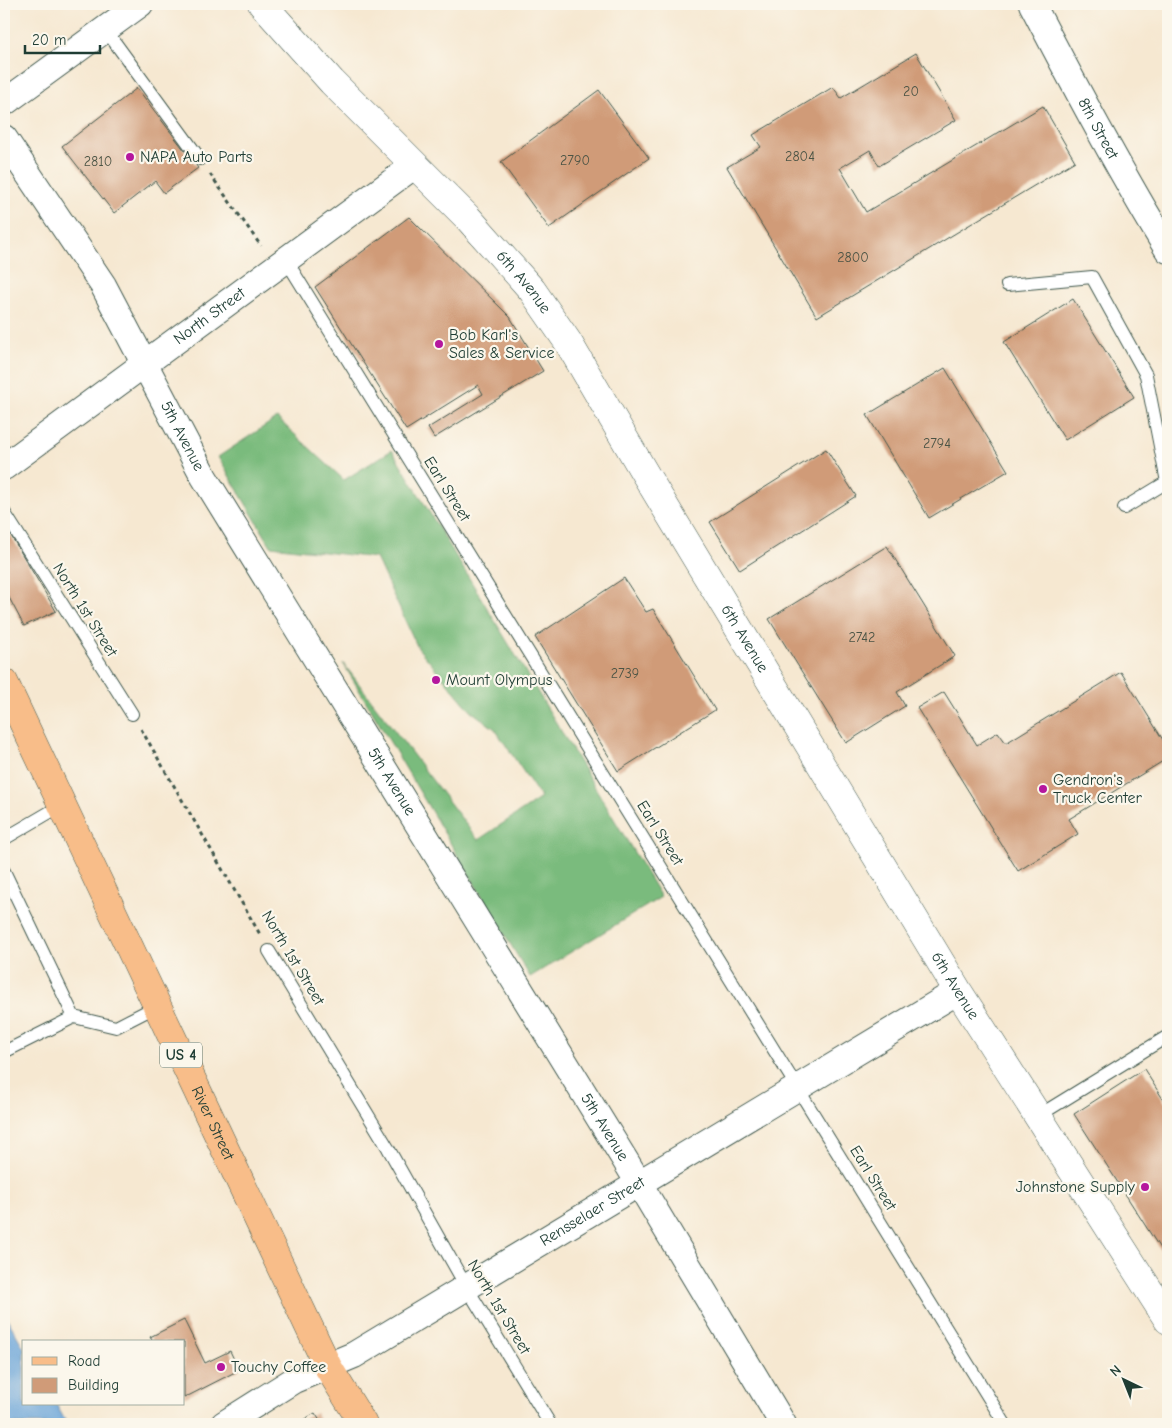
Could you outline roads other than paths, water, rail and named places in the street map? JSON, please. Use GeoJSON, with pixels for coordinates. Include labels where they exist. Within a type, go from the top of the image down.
{"type":"FeatureCollection","features":[{"type":"Feature","properties":{"kind":"main road","name":"River Street"},"geometry":{"type":"LineString","coordinates":[[4,682],[328,1367],[363,1424]]}},
{"type":"Feature","properties":{"kind":"street"},"geometry":{"type":"LineString","coordinates":[[4,104],[140,4]]}},
{"type":"Feature","properties":{"kind":"street","name":"6th Avenue"},"geometry":{"type":"LineString","coordinates":[[262,4],[332,82],[468,218],[525,283],[568,342],[644,472],[958,991],[1168,1320]]}},
{"type":"Feature","properties":{"kind":"street","name":"8th Street"},"geometry":{"type":"LineString","coordinates":[[1032,4],[1086,106],[1168,250]]}},
{"type":"Feature","properties":{"kind":"street","name":"5th Avenue"},"geometry":{"type":"LineString","coordinates":[[4,138],[103,285],[204,478],[640,1184],[783,1424]]}},
{"type":"Feature","properties":{"kind":"street","name":"North Street"},"geometry":{"type":"LineString","coordinates":[[4,467],[414,165]]}},
{"type":"Feature","properties":{"kind":"street","name":"Rensselaer Street"},"geometry":{"type":"LineString","coordinates":[[224,1424],[294,1380],[354,1355],[958,991]]}},
{"type":"Feature","properties":{"kind":"lane"},"geometry":{"type":"LineString","coordinates":[[105,30],[200,159]]}},
{"type":"Feature","properties":{"kind":"lane","name":"Earl Street"},"geometry":{"type":"LineString","coordinates":[[281,264],[798,1088],[1006,1424]]}},
{"type":"Feature","properties":{"kind":"lane"},"geometry":{"type":"LineString","coordinates":[[1007,285],[1092,276],[1146,375],[1167,482],[1124,508]]}},
{"type":"Feature","properties":{"kind":"lane","name":"North 1st Street"},"geometry":{"type":"LineString","coordinates":[[4,512],[132,714]]}},
{"type":"Feature","properties":{"kind":"lane"},"geometry":{"type":"LineString","coordinates":[[4,839],[62,805]]}},
{"type":"Feature","properties":{"kind":"lane"},"geometry":{"type":"LineString","coordinates":[[4,871],[74,1017]]}},
{"type":"Feature","properties":{"kind":"lane","name":"North 1st Street"},"geometry":{"type":"LineString","coordinates":[[269,951],[388,1148],[467,1288],[550,1424]]}},
{"type":"Feature","properties":{"kind":"lane"},"geometry":{"type":"LineString","coordinates":[[4,1052],[74,1017],[116,1027],[157,1006]]}},
{"type":"Feature","properties":{"kind":"lane"},"geometry":{"type":"LineString","coordinates":[[1038,1116],[1168,1036]]}},
{"type":"Feature","properties":{"kind":"water"},"geometry":{"type":"Polygon","coordinates":[[[4,1313],[22,1344],[22,1406],[57,1406],[67,1424],[4,1424],[4,1313]]]}},
{"type":"Feature","properties":{"kind":"place","name":"NAPA Auto Parts"},"geometry":{"type":"Point","coordinates":[130,157]}},
{"type":"Feature","properties":{"kind":"place","name":"Bob Karl's Sales & Service"},"geometry":{"type":"Point","coordinates":[439,344]}},
{"type":"Feature","properties":{"kind":"place","name":"Mount Olympus"},"geometry":{"type":"Point","coordinates":[436,680]}},
{"type":"Feature","properties":{"kind":"place","name":"Gendron's Truck Center"},"geometry":{"type":"Point","coordinates":[1043,789]}},
{"type":"Feature","properties":{"kind":"place","name":"Johnstone Supply"},"geometry":{"type":"Point","coordinates":[1145,1187]}},
{"type":"Feature","properties":{"kind":"place","name":"Touchy Coffee"},"geometry":{"type":"Point","coordinates":[221,1367]}}]}
